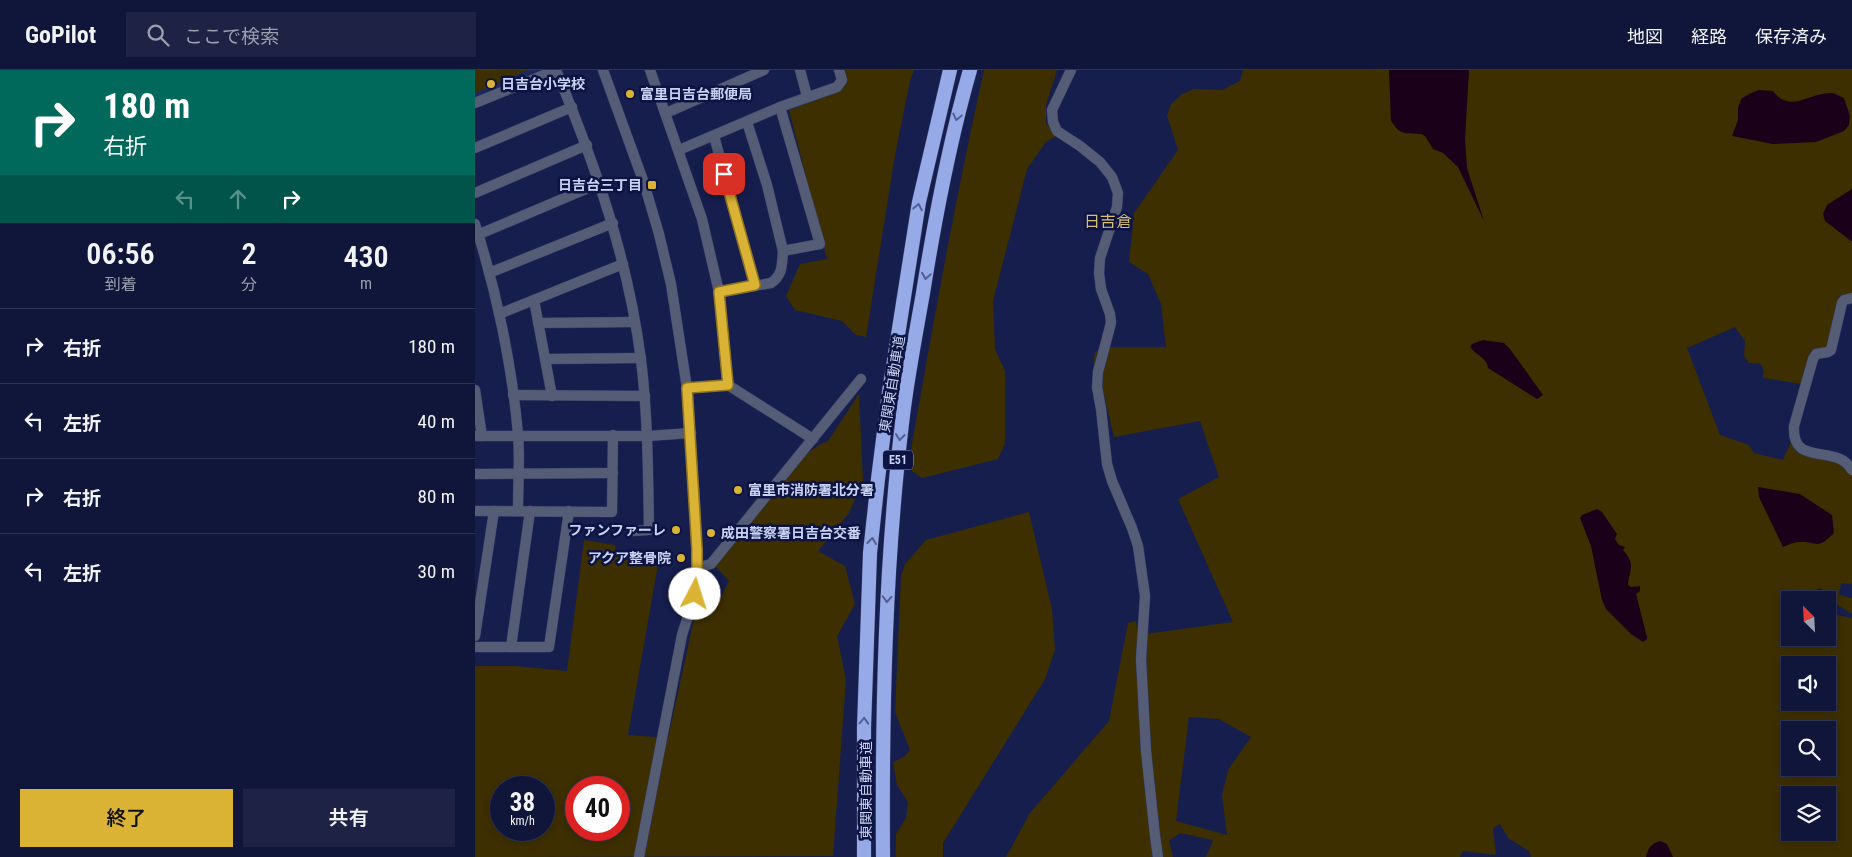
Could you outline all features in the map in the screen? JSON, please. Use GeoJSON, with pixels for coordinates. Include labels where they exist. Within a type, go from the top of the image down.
{"type":"FeatureCollection","features":[{"type":"Feature","properties":{"kind":"highway","name":"東関東自動車道"},"geometry":{"type":"LineString","coordinates":[[864,857],[864,728],[870,562],[878,479],[912,242],[923,183],[950,70]]}},
{"type":"Feature","properties":{"kind":"highway","name":"東関東自動車道"},"geometry":{"type":"LineString","coordinates":[[883,857],[882,741],[884,645],[889,557],[903,413],[938,205],[959,109],[970,70]]}},
{"type":"Feature","properties":{"kind":"street"},"geometry":{"type":"LineString","coordinates":[[475,103],[556,70],[587,145],[613,223],[641,358],[648,436],[649,530],[632,530]]}},
{"type":"Feature","properties":{"kind":"street"},"geometry":{"type":"LineString","coordinates":[[603,70],[633,149],[659,234],[671,284],[687,388],[691,433],[697,568],[695,594],[682,635],[639,857]]}},
{"type":"Feature","properties":{"kind":"street"},"geometry":{"type":"LineString","coordinates":[[666,113],[764,70]]}},
{"type":"Feature","properties":{"kind":"street"},"geometry":{"type":"LineString","coordinates":[[800,70],[807,96]]}},
{"type":"Feature","properties":{"kind":"street"},"geometry":{"type":"LineString","coordinates":[[679,150],[807,96],[837,87],[842,80],[839,70]]}},
{"type":"Feature","properties":{"kind":"street"},"geometry":{"type":"LineString","coordinates":[[1071,70],[1055,104],[1052,117],[1053,122],[1057,131],[1100,162],[1112,177],[1118,193],[1117,207],[1100,258],[1101,289],[1110,314],[1111,323],[1098,372],[1097,387],[1107,464],[1138,546],[1145,596],[1141,659],[1146,751],[1159,857]]}},
{"type":"Feature","properties":{"kind":"street"},"geometry":{"type":"LineString","coordinates":[[654,71],[666,113],[702,219],[719,292],[728,385]]}},
{"type":"Feature","properties":{"kind":"street"},"geometry":{"type":"LineString","coordinates":[[475,148],[572,107]]}},
{"type":"Feature","properties":{"kind":"street"},"geometry":{"type":"LineString","coordinates":[[781,107],[820,244],[783,251]]}},
{"type":"Feature","properties":{"kind":"street"},"geometry":{"type":"LineString","coordinates":[[719,292],[771,283],[777,279],[781,271],[783,251],[767,185],[747,122]]}},
{"type":"Feature","properties":{"kind":"street"},"geometry":{"type":"LineString","coordinates":[[713,136],[755,285]]}},
{"type":"Feature","properties":{"kind":"street"},"geometry":{"type":"LineString","coordinates":[[475,193],[587,145]]}},
{"type":"Feature","properties":{"kind":"street"},"geometry":{"type":"LineString","coordinates":[[477,236],[600,183]]}},
{"type":"Feature","properties":{"kind":"street"},"geometry":{"type":"LineString","coordinates":[[489,273],[613,223]]}},
{"type":"Feature","properties":{"kind":"street"},"geometry":{"type":"LineString","coordinates":[[475,224],[499,314],[513,395],[518,436],[518,511]]}},
{"type":"Feature","properties":{"kind":"street"},"geometry":{"type":"LineString","coordinates":[[499,314],[623,264]]}},
{"type":"Feature","properties":{"kind":"street"},"geometry":{"type":"LineString","coordinates":[[1852,298],[1844,300],[1842,304],[1831,350],[1816,354],[1813,359],[1794,426],[1794,435],[1799,446],[1807,452],[1839,458],[1846,462],[1852,470]]}},
{"type":"Feature","properties":{"kind":"street"},"geometry":{"type":"LineString","coordinates":[[534,300],[552,396]]}},
{"type":"Feature","properties":{"kind":"street"},"geometry":{"type":"LineString","coordinates":[[538,323],[634,322]]}},
{"type":"Feature","properties":{"kind":"street"},"geometry":{"type":"LineString","coordinates":[[545,359],[641,358]]}},
{"type":"Feature","properties":{"kind":"street"},"geometry":{"type":"LineString","coordinates":[[697,568],[711,564],[861,379]]}},
{"type":"Feature","properties":{"kind":"street"},"geometry":{"type":"LineString","coordinates":[[687,388],[728,385],[813,439]]}},
{"type":"Feature","properties":{"kind":"street"},"geometry":{"type":"LineString","coordinates":[[475,390],[478,436],[648,436],[691,433]]}},
{"type":"Feature","properties":{"kind":"street"},"geometry":{"type":"LineString","coordinates":[[513,395],[645,396]]}},
{"type":"Feature","properties":{"kind":"street"},"geometry":{"type":"LineString","coordinates":[[475,511],[613,512],[613,435]]}},
{"type":"Feature","properties":{"kind":"street"},"geometry":{"type":"LineString","coordinates":[[475,474],[613,473]]}},
{"type":"Feature","properties":{"kind":"street"},"geometry":{"type":"LineString","coordinates":[[475,636],[494,511]]}},
{"type":"Feature","properties":{"kind":"street"},"geometry":{"type":"LineString","coordinates":[[511,647],[530,511]]}},
{"type":"Feature","properties":{"kind":"street"},"geometry":{"type":"LineString","coordinates":[[475,647],[549,646],[569,511]]}},
{"type":"Feature","properties":{"kind":"shaded area","name":"日吉台小学校"},"geometry":{"type":"Polygon","coordinates":[[[475,70],[540,70],[475,98],[475,70]]]}},
{"type":"Feature","properties":{"kind":"shaded area","name":"日吉台小学校"},"geometry":{"type":"Polygon","coordinates":[[[475,70],[527,70],[475,93],[475,70]]]}},
{"type":"Feature","properties":{"kind":"shaded area"},"geometry":{"type":"Polygon","coordinates":[[[845,70],[914,70],[910,81],[895,155],[866,337],[856,335],[842,321],[795,310],[786,296],[800,264],[827,259],[789,110],[833,94],[847,81],[845,70]]]}},
{"type":"Feature","properties":{"kind":"shaded area"},"geometry":{"type":"Polygon","coordinates":[[[984,70],[1057,70],[1046,105],[1046,123],[1056,136],[1046,142],[1027,169],[993,301],[995,349],[1005,371],[1005,443],[998,459],[922,478],[912,471],[909,461],[935,314],[984,70]]]}},
{"type":"Feature","properties":{"kind":"shaded area"},"geometry":{"type":"Polygon","coordinates":[[[1243,70],[1852,70],[1852,296],[1839,296],[1831,342],[1828,348],[1811,350],[1802,384],[1763,378],[1764,371],[1760,363],[1749,363],[1744,356],[1745,341],[1735,327],[1687,348],[1720,435],[1749,445],[1754,453],[1783,460],[1790,444],[1795,443],[1847,467],[1852,474],[1852,584],[1841,583],[1839,595],[1852,598],[1852,614],[1836,604],[1836,591],[1822,591],[1821,588],[1813,591],[1781,591],[1781,646],[1836,646],[1836,615],[1852,618],[1852,857],[1531,857],[1529,851],[1508,838],[1500,824],[1493,828],[1496,855],[1463,851],[1460,857],[1206,857],[1213,840],[1180,833],[1169,841],[1173,857],[1006,857],[1030,813],[1109,721],[1128,623],[1136,621],[1138,635],[1233,622],[1178,499],[1219,477],[1200,421],[1114,437],[1103,391],[1095,383],[1093,367],[1095,352],[1108,347],[1166,347],[1161,304],[1148,274],[1129,262],[1134,213],[1178,150],[1167,116],[1171,104],[1182,94],[1194,89],[1222,90],[1240,81],[1243,70]],[[1189,717],[1176,821],[1227,835],[1222,795],[1228,770],[1251,737],[1219,719],[1189,717]]]}},
{"type":"Feature","properties":{"kind":"shaded area"},"geometry":{"type":"Polygon","coordinates":[[[1389,70],[1469,70],[1465,139],[1467,168],[1484,221],[1458,167],[1443,153],[1433,149],[1425,136],[1404,133],[1398,130],[1391,121],[1389,70]]]}},
{"type":"Feature","properties":{"kind":"shaded area"},"geometry":{"type":"Polygon","coordinates":[[[1759,90],[1773,91],[1780,98],[1794,102],[1816,95],[1834,93],[1844,98],[1850,116],[1849,125],[1844,131],[1816,142],[1773,144],[1732,136],[1738,120],[1738,107],[1742,98],[1759,90]]]}},
{"type":"Feature","properties":{"kind":"shaded area"},"geometry":{"type":"Polygon","coordinates":[[[1852,189],[1851,241],[1825,221],[1823,214],[1827,205],[1852,189]]]}},
{"type":"Feature","properties":{"kind":"shaded area"},"geometry":{"type":"Polygon","coordinates":[[[1483,340],[1504,343],[1543,395],[1537,399],[1488,368],[1484,359],[1470,347],[1472,344],[1483,340]]]}},
{"type":"Feature","properties":{"kind":"shaded area"},"geometry":{"type":"Polygon","coordinates":[[[859,394],[863,481],[849,513],[818,551],[845,566],[855,604],[837,636],[846,680],[833,856],[475,857],[475,666],[516,666],[567,671],[584,540],[615,545],[616,550],[660,553],[628,735],[668,738],[699,596],[720,599],[729,581],[714,565],[799,459],[828,441],[859,394]]]}},
{"type":"Feature","properties":{"kind":"shaded area"},"geometry":{"type":"Polygon","coordinates":[[[1758,487],[1800,494],[1832,515],[1834,533],[1824,542],[1817,544],[1797,542],[1783,547],[1759,497],[1758,487]]]}},
{"type":"Feature","properties":{"kind":"shaded area"},"geometry":{"type":"Polygon","coordinates":[[[1597,509],[1602,512],[1617,534],[1615,539],[1619,545],[1625,547],[1623,550],[1630,559],[1631,567],[1628,585],[1631,587],[1640,586],[1640,591],[1636,594],[1647,637],[1643,642],[1631,634],[1606,609],[1602,600],[1591,546],[1580,518],[1582,515],[1597,509]]]}},
{"type":"Feature","properties":{"kind":"shaded area"},"geometry":{"type":"Polygon","coordinates":[[[1029,512],[1052,609],[1055,650],[1045,679],[943,843],[943,857],[896,857],[896,834],[906,818],[908,802],[897,785],[893,762],[904,757],[910,750],[895,712],[901,576],[905,564],[926,540],[1029,512]]]}},
{"type":"Feature","properties":{"kind":"shaded area"},"geometry":{"type":"Polygon","coordinates":[[[1660,841],[1667,844],[1673,857],[1646,857],[1650,847],[1660,841]]]}},
{"type":"Feature","properties":{"kind":"place","name":"日吉台小学校"},"geometry":{"type":"Point","coordinates":[491,84]}},
{"type":"Feature","properties":{"kind":"place","name":"富里日吉台郵便局"},"geometry":{"type":"Point","coordinates":[630,94]}},
{"type":"Feature","properties":{"kind":"place","name":"日吉台三丁目"},"geometry":{"type":"Point","coordinates":[652,185]}},
{"type":"Feature","properties":{"kind":"place","name":"富里市消防署北分署"},"geometry":{"type":"Point","coordinates":[738,490]}},
{"type":"Feature","properties":{"kind":"place","name":"ファンファーレ"},"geometry":{"type":"Point","coordinates":[676,530]}},
{"type":"Feature","properties":{"kind":"place","name":"成田警察署日吉台交番"},"geometry":{"type":"Point","coordinates":[711,533]}},
{"type":"Feature","properties":{"kind":"place","name":"アクア整骨院"},"geometry":{"type":"Point","coordinates":[681,558]}},
{"type":"Feature","properties":{"kind":"district","name":"日吉倉"},"geometry":{"type":"Point","coordinates":[1108,221]}},
{"type":"Feature","properties":{"kind":"route"},"geometry":{"type":"LineString","coordinates":[[695,594],[697,583],[697,549],[687,388],[728,385],[719,292],[755,285],[724,174]]}}]}
